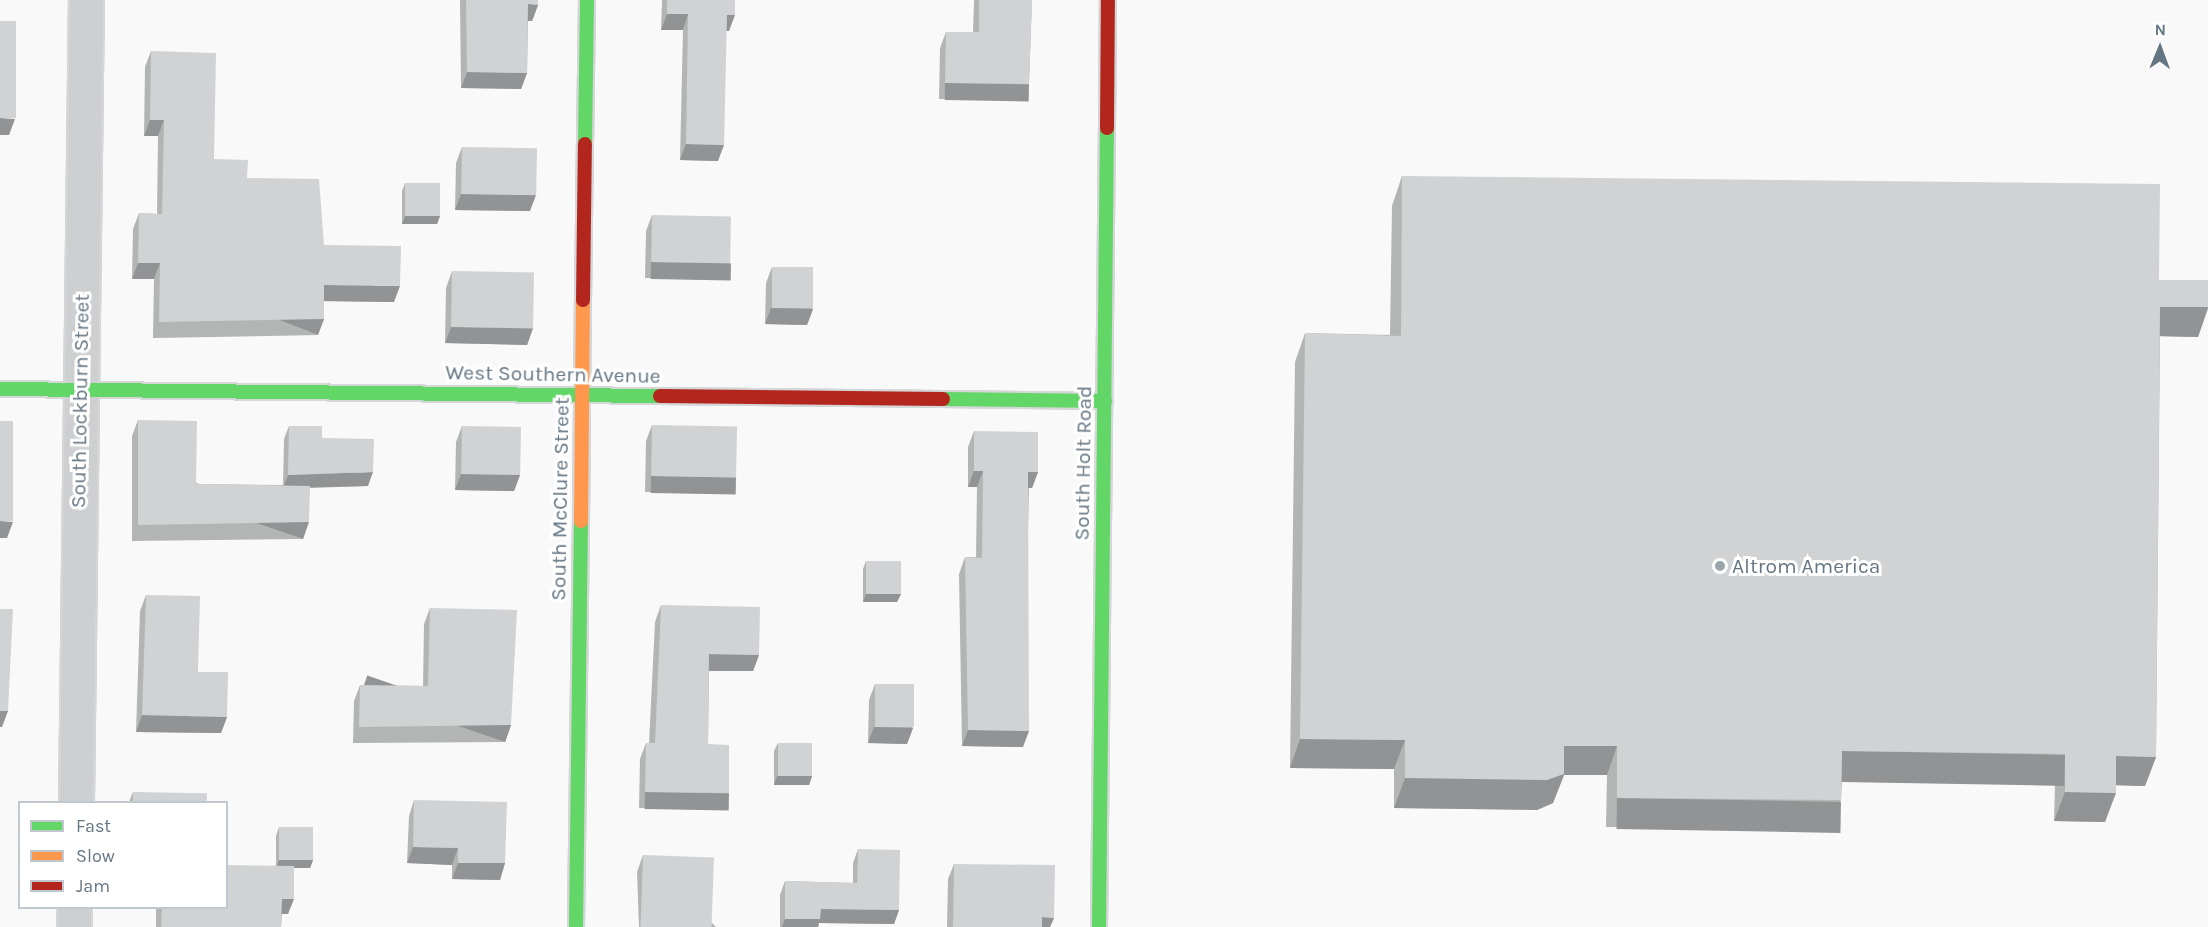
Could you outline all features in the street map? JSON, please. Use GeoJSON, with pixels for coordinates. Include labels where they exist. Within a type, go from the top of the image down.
{"type":"FeatureCollection","features":[{"type":"Feature","properties":{"kind":"street","name":"South Lockburn Street"},"geometry":{"type":"LineString","coordinates":[[75,801],[86,0]]}},
{"type":"Feature","properties":{"kind":"street","name":"South McClure Street"},"geometry":{"type":"LineString","coordinates":[[576,927],[587,0]]}},
{"type":"Feature","properties":{"kind":"street","name":"South Holt Road"},"geometry":{"type":"LineString","coordinates":[[1099,927],[1108,0]]}},
{"type":"Feature","properties":{"kind":"street","name":"West Southern Avenue"},"geometry":{"type":"LineString","coordinates":[[0,389],[1105,401]]}},
{"type":"Feature","properties":{"kind":"street"},"geometry":{"type":"LineString","coordinates":[[74,927],[75,909]]}},
{"type":"Feature","properties":{"kind":"building"},"geometry":{"type":"Polygon","coordinates":[[[466,0],[538,0],[538,5],[528,4],[527,73],[467,72],[466,0]]]}},
{"type":"Feature","properties":{"kind":"building"},"geometry":{"type":"Polygon","coordinates":[[[667,0],[735,0],[735,15],[727,15],[724,145],[686,144],[688,14],[667,14],[667,0]]]}},
{"type":"Feature","properties":{"kind":"building"},"geometry":{"type":"Polygon","coordinates":[[[979,0],[1032,0],[1029,84],[945,83],[946,32],[979,32],[979,0]]]}},
{"type":"Feature","properties":{"kind":"building"},"geometry":{"type":"Polygon","coordinates":[[[0,21],[16,21],[16,118],[0,118],[0,21]]]}},
{"type":"Feature","properties":{"kind":"building"},"geometry":{"type":"Polygon","coordinates":[[[151,51],[216,53],[214,159],[248,160],[247,178],[319,179],[324,245],[401,246],[400,286],[324,285],[324,319],[159,322],[160,263],[138,263],[139,213],[162,214],[164,120],[150,120],[151,51]]]}},
{"type":"Feature","properties":{"kind":"building"},"geometry":{"type":"Polygon","coordinates":[[[462,147],[537,148],[536,195],[461,194],[462,147]]]}},
{"type":"Feature","properties":{"kind":"building","name":"Altrom America"},"geometry":{"type":"Polygon","coordinates":[[[1402,176],[2160,184],[2159,280],[2208,280],[2208,307],[2160,307],[2156,757],[2116,756],[2116,793],[2065,792],[2065,754],[1842,751],[1841,800],[1617,798],[1617,746],[1564,746],[1564,774],[1547,780],[1405,778],[1405,740],[1300,739],[1305,333],[1401,336],[1402,176]]]}},
{"type":"Feature","properties":{"kind":"building"},"geometry":{"type":"Polygon","coordinates":[[[405,183],[440,183],[440,216],[405,216],[405,183]]]}},
{"type":"Feature","properties":{"kind":"building"},"geometry":{"type":"Polygon","coordinates":[[[652,215],[731,216],[730,263],[651,262],[652,215]]]}},
{"type":"Feature","properties":{"kind":"building"},"geometry":{"type":"Polygon","coordinates":[[[772,267],[813,267],[813,308],[772,308],[772,267]]]}},
{"type":"Feature","properties":{"kind":"building"},"geometry":{"type":"Polygon","coordinates":[[[452,271],[534,272],[533,328],[451,327],[452,271]]]}},
{"type":"Feature","properties":{"kind":"building"},"geometry":{"type":"Polygon","coordinates":[[[138,420],[197,421],[196,484],[310,486],[309,522],[138,525],[138,420]]]}},
{"type":"Feature","properties":{"kind":"building"},"geometry":{"type":"Polygon","coordinates":[[[0,421],[13,421],[13,521],[0,521],[0,421]]]}},
{"type":"Feature","properties":{"kind":"building"},"geometry":{"type":"Polygon","coordinates":[[[652,425],[737,426],[736,477],[651,476],[652,425]]]}},
{"type":"Feature","properties":{"kind":"building"},"geometry":{"type":"Polygon","coordinates":[[[289,426],[322,426],[322,438],[374,439],[373,472],[288,475],[289,426]]]}},
{"type":"Feature","properties":{"kind":"building"},"geometry":{"type":"Polygon","coordinates":[[[462,426],[521,427],[520,475],[461,474],[462,426]]]}},
{"type":"Feature","properties":{"kind":"building"},"geometry":{"type":"Polygon","coordinates":[[[974,431],[1038,432],[1038,472],[1028,472],[1029,731],[968,730],[965,557],[982,558],[983,471],[974,471],[974,431]]]}},
{"type":"Feature","properties":{"kind":"building"},"geometry":{"type":"Polygon","coordinates":[[[866,561],[901,561],[901,594],[866,594],[866,561]]]}},
{"type":"Feature","properties":{"kind":"building"},"geometry":{"type":"Polygon","coordinates":[[[146,595],[200,596],[198,672],[228,672],[227,717],[142,715],[146,595]]]}},
{"type":"Feature","properties":{"kind":"building"},"geometry":{"type":"Polygon","coordinates":[[[661,605],[760,607],[759,655],[709,654],[708,744],[729,745],[729,793],[645,792],[646,743],[655,743],[661,605]]]}},
{"type":"Feature","properties":{"kind":"building"},"geometry":{"type":"Polygon","coordinates":[[[430,608],[517,610],[511,725],[359,727],[360,685],[428,686],[430,608]]]}},
{"type":"Feature","properties":{"kind":"building"},"geometry":{"type":"Polygon","coordinates":[[[0,609],[13,609],[8,711],[0,711],[0,609]]]}},
{"type":"Feature","properties":{"kind":"building"},"geometry":{"type":"Polygon","coordinates":[[[875,684],[914,684],[914,727],[875,727],[875,684]]]}},
{"type":"Feature","properties":{"kind":"building"},"geometry":{"type":"Polygon","coordinates":[[[778,743],[812,743],[812,776],[778,776],[778,743]]]}},
{"type":"Feature","properties":{"kind":"building"},"geometry":{"type":"Polygon","coordinates":[[[133,792],[207,793],[207,801],[133,801],[133,792]]]}},
{"type":"Feature","properties":{"kind":"building"},"geometry":{"type":"Polygon","coordinates":[[[414,800],[507,802],[505,863],[458,863],[458,848],[413,847],[414,800]]]}},
{"type":"Feature","properties":{"kind":"building"},"geometry":{"type":"Polygon","coordinates":[[[279,827],[313,827],[313,860],[279,860],[279,827]]]}},
{"type":"Feature","properties":{"kind":"building"},"geometry":{"type":"Polygon","coordinates":[[[858,849],[900,850],[899,910],[821,909],[820,919],[785,919],[785,881],[857,883],[858,849]]]}},
{"type":"Feature","properties":{"kind":"building"},"geometry":{"type":"Polygon","coordinates":[[[643,855],[714,857],[712,927],[640,927],[643,855]]]}},
{"type":"Feature","properties":{"kind":"building"},"geometry":{"type":"Polygon","coordinates":[[[954,864],[1055,865],[1054,918],[1042,917],[1042,927],[953,927],[954,864]]]}},
{"type":"Feature","properties":{"kind":"building"},"geometry":{"type":"Polygon","coordinates":[[[228,865],[294,866],[294,899],[282,899],[281,927],[161,927],[162,909],[228,909],[228,865]]]}},
{"type":"Feature","properties":{"kind":"traffic: fast"},"geometry":{"type":"LineString","coordinates":[[585,144],[587,0]]}},
{"type":"Feature","properties":{"kind":"traffic: fast"},"geometry":{"type":"LineString","coordinates":[[1099,927],[1107,128]]}},
{"type":"Feature","properties":{"kind":"traffic: fast"},"geometry":{"type":"LineString","coordinates":[[0,389],[660,396]]}},
{"type":"Feature","properties":{"kind":"traffic: fast"},"geometry":{"type":"LineString","coordinates":[[943,399],[1105,401]]}},
{"type":"Feature","properties":{"kind":"traffic: fast"},"geometry":{"type":"LineString","coordinates":[[576,927],[581,521]]}},
{"type":"Feature","properties":{"kind":"traffic: slow"},"geometry":{"type":"LineString","coordinates":[[581,521],[583,300]]}},
{"type":"Feature","properties":{"kind":"traffic: jam"},"geometry":{"type":"LineString","coordinates":[[1107,128],[1108,0]]}},
{"type":"Feature","properties":{"kind":"traffic: jam"},"geometry":{"type":"LineString","coordinates":[[583,300],[585,144]]}},
{"type":"Feature","properties":{"kind":"traffic: jam"},"geometry":{"type":"LineString","coordinates":[[660,396],[943,399]]}},
{"type":"Feature","properties":{"kind":"place","name":"Altrom America"},"geometry":{"type":"Point","coordinates":[1720,566]}}]}
